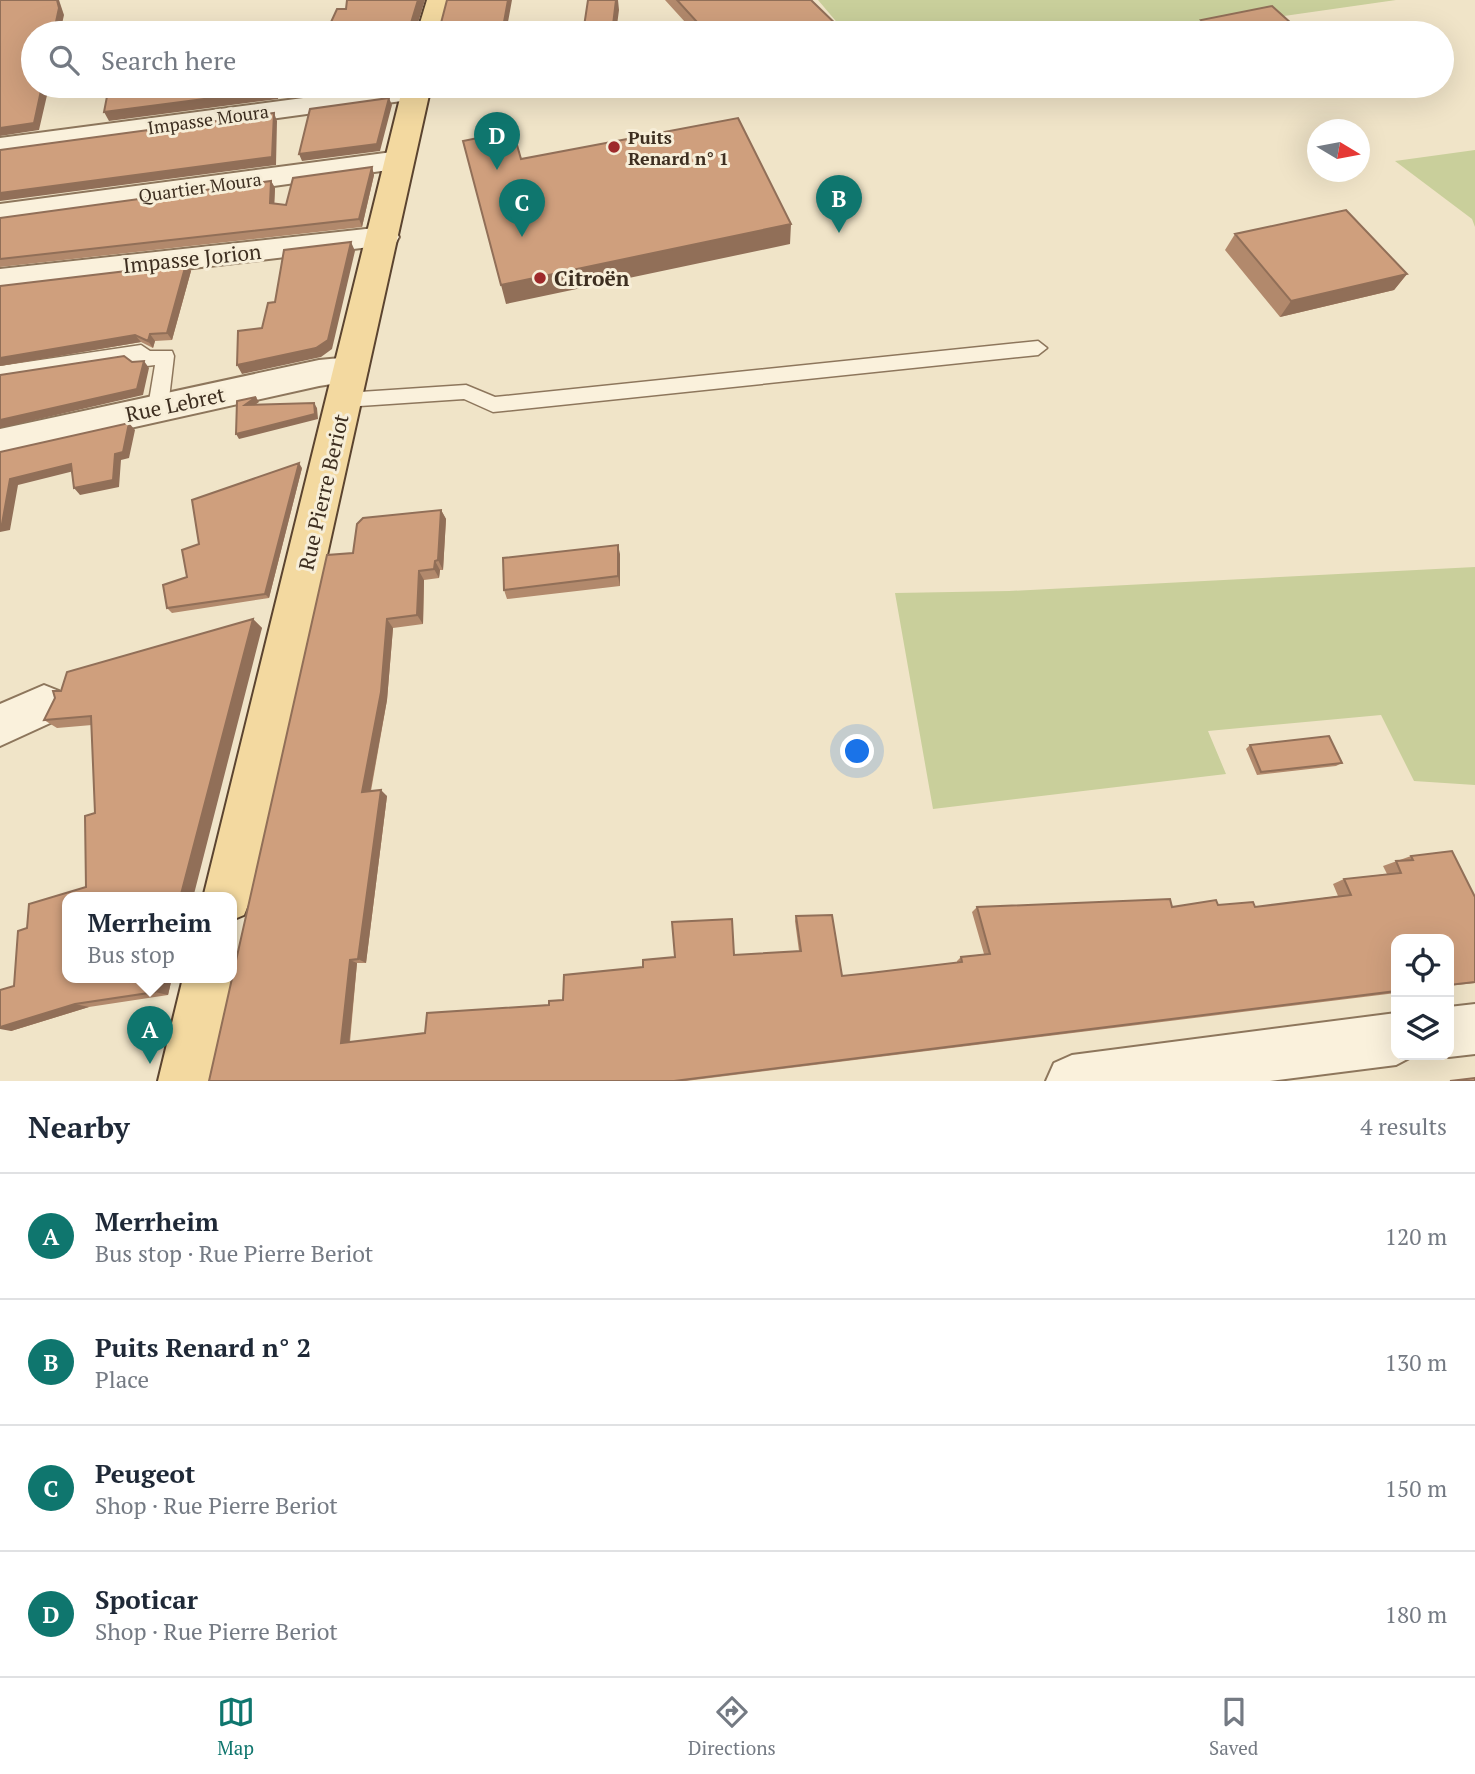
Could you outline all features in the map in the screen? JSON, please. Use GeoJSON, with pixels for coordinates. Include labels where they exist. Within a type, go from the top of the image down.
{"type":"FeatureCollection","features":[{"type":"Feature","properties":{"kind":"main road"},"geometry":{"type":"LineString","coordinates":[[433,21],[439,0]]}},
{"type":"Feature","properties":{"kind":"main road","name":"Rue Pierre Beriot"},"geometry":{"type":"LineString","coordinates":[[228,892],[415,98]]}},
{"type":"Feature","properties":{"kind":"main road"},"geometry":{"type":"LineString","coordinates":[[184,1081],[207,983]]}},
{"type":"Feature","properties":{"kind":"street","name":"Impasse Moura"},"geometry":{"type":"LineString","coordinates":[[0,147],[346,98]]}},
{"type":"Feature","properties":{"kind":"street","name":"Quartier Moura"},"geometry":{"type":"LineString","coordinates":[[0,214],[400,160]]}},
{"type":"Feature","properties":{"kind":"street","name":"Impasse Jorion"},"geometry":{"type":"LineString","coordinates":[[0,280],[186,259],[190,274],[209,277],[381,248]]}},
{"type":"Feature","properties":{"kind":"street","name":"Rue Lebret"},"geometry":{"type":"LineString","coordinates":[[0,443],[319,373],[348,385]]}},
{"type":"Feature","properties":{"kind":"street"},"geometry":{"type":"LineString","coordinates":[[0,725],[44,705]]}},
{"type":"Feature","properties":{"kind":"street"},"geometry":{"type":"LineString","coordinates":[[1454,1031],[1475,1029]]}},
{"type":"Feature","properties":{"kind":"street"},"geometry":{"type":"LineString","coordinates":[[1072,1081],[1391,1040]]}},
{"type":"Feature","properties":{"kind":"lane"},"geometry":{"type":"LineString","coordinates":[[348,385],[467,392],[493,405],[1038,348]]}},
{"type":"Feature","properties":{"kind":"lane"},"geometry":{"type":"LineString","coordinates":[[0,373],[141,352],[139,360],[165,356],[158,407]]}},
{"type":"Feature","properties":{"kind":"green space"},"geometry":{"type":"Polygon","coordinates":[[[818,0],[1396,0],[1249,21],[836,21],[818,0]]]}},
{"type":"Feature","properties":{"kind":"green space"},"geometry":{"type":"Polygon","coordinates":[[[1475,150],[1475,227],[1472,219],[1395,161],[1475,150]]]}},
{"type":"Feature","properties":{"kind":"green space"},"geometry":{"type":"Polygon","coordinates":[[[1475,567],[1475,785],[1414,781],[1381,715],[1208,731],[1226,774],[933,809],[895,593],[1009,591],[1475,567]]]}},
{"type":"Feature","properties":{"kind":"building"},"geometry":{"type":"Polygon","coordinates":[[[0,0],[57,0],[59,8],[56,21],[21,21],[21,98],[39,98],[34,123],[0,128],[0,0]]]}},
{"type":"Feature","properties":{"kind":"building"},"geometry":{"type":"Polygon","coordinates":[[[347,0],[418,0],[412,21],[332,21],[337,9],[346,9],[347,0]]]}},
{"type":"Feature","properties":{"kind":"building"},"geometry":{"type":"Polygon","coordinates":[[[447,0],[508,0],[504,21],[442,21],[447,0]]]}},
{"type":"Feature","properties":{"kind":"building"},"geometry":{"type":"Polygon","coordinates":[[[588,0],[616,0],[613,21],[585,21],[588,0]]]}},
{"type":"Feature","properties":{"kind":"building"},"geometry":{"type":"Polygon","coordinates":[[[677,0],[811,0],[833,21],[696,21],[677,0]]]}},
{"type":"Feature","properties":{"kind":"building"},"geometry":{"type":"Polygon","coordinates":[[[1272,6],[1289,21],[1202,21],[1272,6]]]}},
{"type":"Feature","properties":{"kind":"building"},"geometry":{"type":"Polygon","coordinates":[[[107,98],[212,98],[104,112],[107,98]]]}},
{"type":"Feature","properties":{"kind":"building"},"geometry":{"type":"Polygon","coordinates":[[[389,98],[377,144],[299,154],[310,109],[389,98]]]}},
{"type":"Feature","properties":{"kind":"building"},"geometry":{"type":"Polygon","coordinates":[[[274,113],[272,157],[0,193],[0,150],[274,113]]]}},
{"type":"Feature","properties":{"kind":"building"},"geometry":{"type":"Polygon","coordinates":[[[738,118],[791,224],[501,285],[463,141],[513,131],[521,159],[738,118]]]}},
{"type":"Feature","properties":{"kind":"building"},"geometry":{"type":"Polygon","coordinates":[[[372,167],[359,219],[0,259],[0,218],[271,181],[270,203],[286,205],[293,178],[372,167]]]}},
{"type":"Feature","properties":{"kind":"building"},"geometry":{"type":"Polygon","coordinates":[[[1346,210],[1407,274],[1291,301],[1235,234],[1346,210]]]}},
{"type":"Feature","properties":{"kind":"building"},"geometry":{"type":"Polygon","coordinates":[[[351,242],[328,340],[316,348],[237,365],[238,331],[262,328],[268,303],[275,302],[284,250],[351,242]]]}},
{"type":"Feature","properties":{"kind":"building"},"geometry":{"type":"Polygon","coordinates":[[[186,264],[167,333],[150,334],[148,341],[135,335],[0,358],[0,286],[186,264]]]}},
{"type":"Feature","properties":{"kind":"building"},"geometry":{"type":"Polygon","coordinates":[[[124,356],[132,362],[144,361],[137,389],[0,420],[0,375],[124,356]]]}},
{"type":"Feature","properties":{"kind":"building"},"geometry":{"type":"Polygon","coordinates":[[[256,397],[245,405],[314,403],[315,414],[236,434],[237,401],[256,397]]]}},
{"type":"Feature","properties":{"kind":"building"},"geometry":{"type":"Polygon","coordinates":[[[129,423],[123,452],[115,454],[113,480],[74,488],[71,464],[10,479],[0,525],[0,452],[129,423]]]}},
{"type":"Feature","properties":{"kind":"building"},"geometry":{"type":"Polygon","coordinates":[[[299,463],[265,594],[167,608],[163,585],[187,577],[182,550],[199,544],[192,500],[299,463]]]}},
{"type":"Feature","properties":{"kind":"building"},"geometry":{"type":"Polygon","coordinates":[[[441,510],[438,560],[435,561],[434,569],[419,571],[417,615],[387,619],[381,692],[362,792],[381,790],[358,959],[350,960],[341,1043],[425,1033],[427,1013],[549,1005],[549,1001],[563,1000],[564,975],[643,967],[643,960],[675,957],[672,922],[732,919],[734,955],[801,951],[796,916],[832,915],[842,976],[962,962],[961,957],[990,954],[977,907],[1170,899],[1172,907],[1216,900],[1218,905],[1253,902],[1255,907],[1351,895],[1344,879],[1401,873],[1396,861],[1413,860],[1411,856],[1452,851],[1475,897],[1475,982],[1454,984],[1454,934],[1391,934],[1391,992],[674,1081],[209,1081],[231,983],[237,983],[237,956],[327,555],[353,553],[357,524],[363,518],[441,510]]]}},
{"type":"Feature","properties":{"kind":"building"},"geometry":{"type":"Polygon","coordinates":[[[618,545],[618,576],[504,590],[503,558],[618,545]]]}},
{"type":"Feature","properties":{"kind":"building"},"geometry":{"type":"Polygon","coordinates":[[[253,619],[182,892],[69,892],[86,887],[85,816],[95,813],[91,716],[44,720],[55,698],[53,691],[61,691],[67,672],[253,619]]]}},
{"type":"Feature","properties":{"kind":"building"},"geometry":{"type":"Polygon","coordinates":[[[1329,736],[1342,763],[1261,772],[1250,745],[1329,736]]]}},
{"type":"Feature","properties":{"kind":"building"},"geometry":{"type":"Polygon","coordinates":[[[62,894],[62,983],[158,983],[155,992],[75,1004],[0,1027],[0,990],[14,986],[18,931],[27,928],[29,904],[62,894]]]}},
{"type":"Feature","properties":{"kind":"building"},"geometry":{"type":"Polygon","coordinates":[[[1475,1078],[1475,1081],[1450,1081],[1475,1078]]]}},
{"type":"Feature","properties":{"kind":"place","name":"Puits Renard n° 1"},"geometry":{"type":"Point","coordinates":[614,147]}},
{"type":"Feature","properties":{"kind":"place","name":"Spoticar"},"geometry":{"type":"Point","coordinates":[497,170]}},
{"type":"Feature","properties":{"kind":"place","name":"Puits Renard n° 2"},"geometry":{"type":"Point","coordinates":[839,233]}},
{"type":"Feature","properties":{"kind":"place","name":"Peugeot"},"geometry":{"type":"Point","coordinates":[522,237]}},
{"type":"Feature","properties":{"kind":"place","name":"Citroën"},"geometry":{"type":"Point","coordinates":[540,278]}},
{"type":"Feature","properties":{"kind":"place","name":"Merrheim"},"geometry":{"type":"Point","coordinates":[150,1064]}}]}
